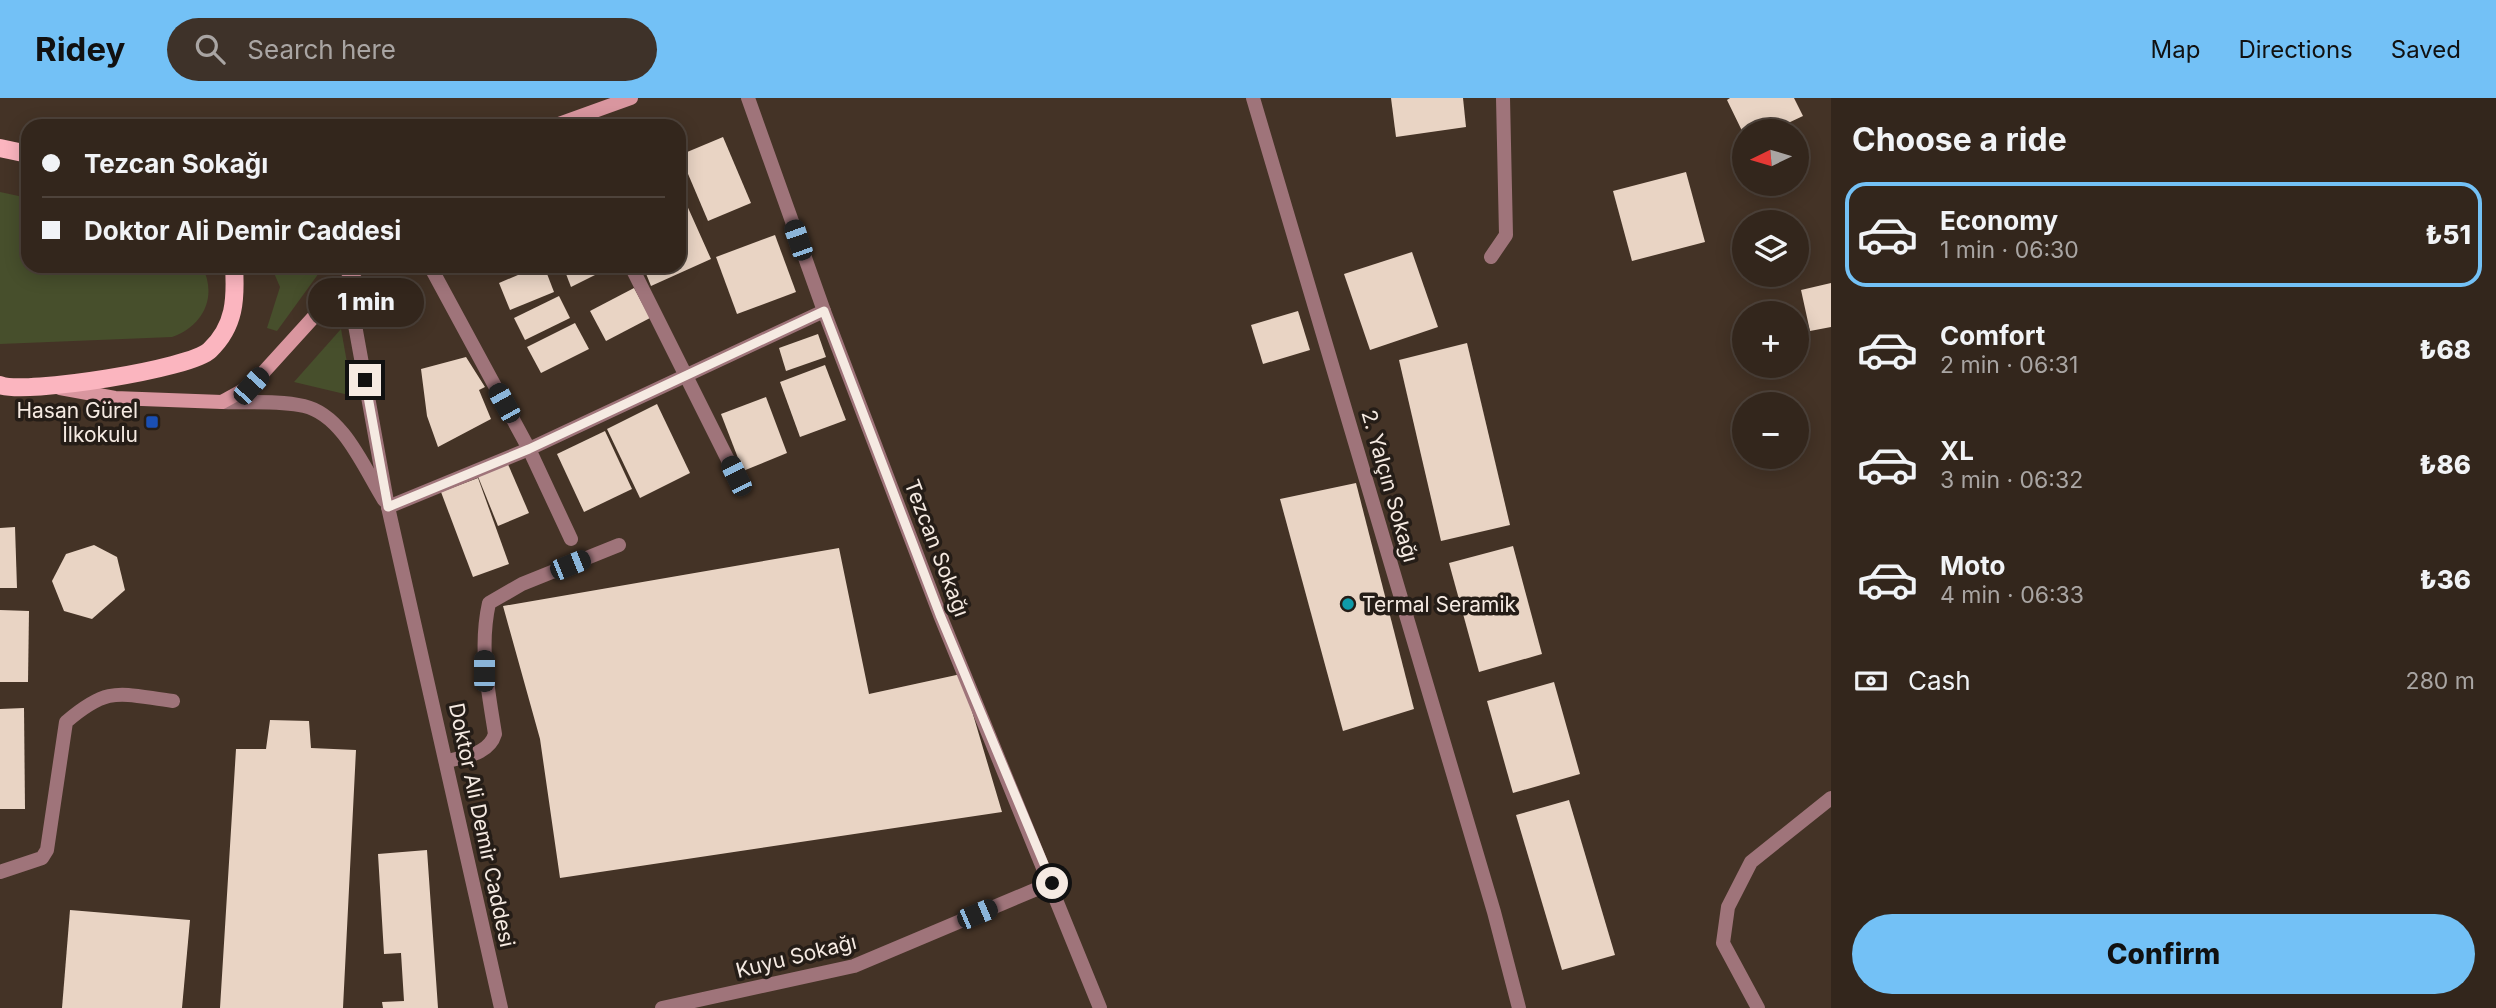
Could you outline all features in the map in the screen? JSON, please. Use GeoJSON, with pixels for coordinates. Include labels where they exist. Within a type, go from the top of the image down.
{"type":"FeatureCollection","features":[{"type":"Feature","properties":{"kind":"main road"},"geometry":{"type":"LineString","coordinates":[[573,119],[631,98]]}},
{"type":"Feature","properties":{"kind":"main road"},"geometry":{"type":"LineString","coordinates":[[0,148],[21,153]]}},
{"type":"Feature","properties":{"kind":"main road"},"geometry":{"type":"LineString","coordinates":[[3,388],[47,386],[180,366],[208,353],[229,328],[236,297],[234,273]]}},
{"type":"Feature","properties":{"kind":"main road"},"geometry":{"type":"LineString","coordinates":[[344,273],[347,281]]}},
{"type":"Feature","properties":{"kind":"main road"},"geometry":{"type":"LineString","coordinates":[[47,386],[115,398],[222,402],[251,386],[354,273]]}},
{"type":"Feature","properties":{"kind":"street","name":"Tezcan Sokağı"},"geometry":{"type":"LineString","coordinates":[[748,98],[824,311],[940,615],[1052,883],[1100,1008]]}},
{"type":"Feature","properties":{"kind":"street","name":"2. Yalçın Sokağı"},"geometry":{"type":"LineString","coordinates":[[1253,98],[1494,912],[1519,1008]]}},
{"type":"Feature","properties":{"kind":"street"},"geometry":{"type":"LineString","coordinates":[[1491,257],[1506,235],[1503,98]]}},
{"type":"Feature","properties":{"kind":"street"},"geometry":{"type":"LineString","coordinates":[[434,273],[529,449],[571,539]]}},
{"type":"Feature","properties":{"kind":"street"},"geometry":{"type":"LineString","coordinates":[[635,273],[736,476]]}},
{"type":"Feature","properties":{"kind":"street","name":"Doktor Ali Demir Caddesi"},"geometry":{"type":"LineString","coordinates":[[347,281],[388,507],[448,761],[501,1008]]}},
{"type":"Feature","properties":{"kind":"street"},"geometry":{"type":"LineString","coordinates":[[222,402],[305,406],[323,413],[341,431],[388,507],[529,449],[824,311]]}},
{"type":"Feature","properties":{"kind":"street"},"geometry":{"type":"LineString","coordinates":[[448,761],[478,752],[492,743],[495,734],[484,671],[484,627],[489,603],[522,584],[619,545]]}},
{"type":"Feature","properties":{"kind":"street"},"geometry":{"type":"LineString","coordinates":[[0,872],[42,858],[47,850],[66,722],[92,700],[113,693],[173,701]]}},
{"type":"Feature","properties":{"kind":"street"},"geometry":{"type":"LineString","coordinates":[[1758,1008],[1723,943],[1728,907],[1751,862],[1831,798]]}},
{"type":"Feature","properties":{"kind":"street","name":"Kuyu Sokağı"},"geometry":{"type":"LineString","coordinates":[[662,1008],[854,966],[1052,883]]}},
{"type":"Feature","properties":{"kind":"green space"},"geometry":{"type":"Polygon","coordinates":[[[0,192],[21,196],[21,273],[205,273],[207,278],[208,299],[205,309],[192,326],[172,337],[0,344],[0,192]]]}},
{"type":"Feature","properties":{"kind":"green space"},"geometry":{"type":"Polygon","coordinates":[[[274,273],[319,273],[277,331],[267,328],[280,287],[274,273]]]}},
{"type":"Feature","properties":{"kind":"green space"},"geometry":{"type":"Polygon","coordinates":[[[341,329],[353,396],[294,382],[341,329]]]}},
{"type":"Feature","properties":{"kind":"building"},"geometry":{"type":"Polygon","coordinates":[[[1391,98],[1463,98],[1466,127],[1396,137],[1391,98]]]}},
{"type":"Feature","properties":{"kind":"building"},"geometry":{"type":"Polygon","coordinates":[[[1794,98],[1803,116],[1797,119],[1736,119],[1727,100],[1794,98]]]}},
{"type":"Feature","properties":{"kind":"building"},"geometry":{"type":"Polygon","coordinates":[[[723,137],[751,203],[708,221],[686,169],[686,152],[723,137]]]}},
{"type":"Feature","properties":{"kind":"building"},"geometry":{"type":"Polygon","coordinates":[[[1686,172],[1705,242],[1632,261],[1613,191],[1686,172]]]}},
{"type":"Feature","properties":{"kind":"building"},"geometry":{"type":"Polygon","coordinates":[[[686,203],[711,259],[686,270],[686,203]]]}},
{"type":"Feature","properties":{"kind":"building"},"geometry":{"type":"Polygon","coordinates":[[[775,235],[796,292],[737,314],[716,257],[775,235]]]}},
{"type":"Feature","properties":{"kind":"building"},"geometry":{"type":"Polygon","coordinates":[[[1412,252],[1438,327],[1370,350],[1344,274],[1412,252]]]}},
{"type":"Feature","properties":{"kind":"building"},"geometry":{"type":"Polygon","coordinates":[[[523,273],[547,273],[554,292],[510,310],[499,283],[523,273]]]}},
{"type":"Feature","properties":{"kind":"building"},"geometry":{"type":"Polygon","coordinates":[[[566,273],[599,273],[571,287],[566,273]]]}},
{"type":"Feature","properties":{"kind":"building"},"geometry":{"type":"Polygon","coordinates":[[[646,273],[680,273],[651,286],[646,273]]]}},
{"type":"Feature","properties":{"kind":"building"},"geometry":{"type":"Polygon","coordinates":[[[1831,283],[1831,327],[1810,331],[1809,301],[1803,301],[1801,290],[1831,283]]]}},
{"type":"Feature","properties":{"kind":"building"},"geometry":{"type":"Polygon","coordinates":[[[634,288],[650,318],[606,341],[590,311],[634,288]]]}},
{"type":"Feature","properties":{"kind":"building"},"geometry":{"type":"Polygon","coordinates":[[[559,296],[570,318],[525,340],[514,318],[559,296]]]}},
{"type":"Feature","properties":{"kind":"building"},"geometry":{"type":"Polygon","coordinates":[[[1298,311],[1310,350],[1263,364],[1251,325],[1298,311]]]}},
{"type":"Feature","properties":{"kind":"building"},"geometry":{"type":"Polygon","coordinates":[[[575,323],[589,349],[541,373],[527,347],[575,323]]]}},
{"type":"Feature","properties":{"kind":"building"},"geometry":{"type":"Polygon","coordinates":[[[818,334],[826,357],[786,371],[779,348],[818,334]]]}},
{"type":"Feature","properties":{"kind":"building","name":"Termal Seramik"},"geometry":{"type":"Polygon","coordinates":[[[1467,343],[1510,525],[1441,541],[1399,360],[1467,343]]]}},
{"type":"Feature","properties":{"kind":"building"},"geometry":{"type":"Polygon","coordinates":[[[466,357],[485,387],[479,390],[491,419],[438,447],[427,416],[421,369],[466,357]]]}},
{"type":"Feature","properties":{"kind":"building"},"geometry":{"type":"Polygon","coordinates":[[[825,365],[846,420],[800,437],[780,382],[825,365]]]}},
{"type":"Feature","properties":{"kind":"building"},"geometry":{"type":"Polygon","coordinates":[[[766,397],[787,453],[743,471],[721,414],[766,397]]]}},
{"type":"Feature","properties":{"kind":"building"},"geometry":{"type":"Polygon","coordinates":[[[657,404],[690,473],[640,498],[607,429],[657,404]]]}},
{"type":"Feature","properties":{"kind":"building"},"geometry":{"type":"Polygon","coordinates":[[[605,431],[632,489],[584,512],[557,454],[605,431]]]}},
{"type":"Feature","properties":{"kind":"building"},"geometry":{"type":"Polygon","coordinates":[[[507,462],[529,513],[498,526],[477,474],[507,462]]]}},
{"type":"Feature","properties":{"kind":"building"},"geometry":{"type":"Polygon","coordinates":[[[478,478],[509,564],[473,577],[441,492],[478,478]]]}},
{"type":"Feature","properties":{"kind":"building","name":"Termal Seramik"},"geometry":{"type":"Polygon","coordinates":[[[1356,483],[1414,709],[1343,731],[1280,499],[1356,483]]]}},
{"type":"Feature","properties":{"kind":"building"},"geometry":{"type":"Polygon","coordinates":[[[15,527],[17,588],[0,588],[0,528],[15,527]]]}},
{"type":"Feature","properties":{"kind":"building"},"geometry":{"type":"Polygon","coordinates":[[[94,545],[117,557],[125,590],[92,619],[64,611],[52,581],[66,554],[94,545]]]}},
{"type":"Feature","properties":{"kind":"building","name":"Termal Seramik"},"geometry":{"type":"Polygon","coordinates":[[[1513,546],[1542,654],[1479,672],[1449,563],[1513,546]]]}},
{"type":"Feature","properties":{"kind":"building"},"geometry":{"type":"Polygon","coordinates":[[[839,548],[869,694],[961,674],[1002,812],[560,878],[540,739],[503,606],[839,548]]]}},
{"type":"Feature","properties":{"kind":"building"},"geometry":{"type":"Polygon","coordinates":[[[0,610],[29,611],[28,682],[0,682],[0,610]]]}},
{"type":"Feature","properties":{"kind":"building"},"geometry":{"type":"Polygon","coordinates":[[[1554,682],[1580,774],[1513,793],[1487,701],[1554,682]]]}},
{"type":"Feature","properties":{"kind":"building"},"geometry":{"type":"Polygon","coordinates":[[[24,708],[25,809],[0,809],[0,709],[24,708]]]}},
{"type":"Feature","properties":{"kind":"building"},"geometry":{"type":"Polygon","coordinates":[[[270,720],[309,721],[311,748],[356,750],[343,1008],[220,1008],[236,749],[266,749],[270,720]]]}},
{"type":"Feature","properties":{"kind":"building"},"geometry":{"type":"Polygon","coordinates":[[[1569,800],[1615,955],[1562,970],[1516,815],[1569,800]]]}},
{"type":"Feature","properties":{"kind":"building"},"geometry":{"type":"Polygon","coordinates":[[[427,850],[438,1008],[383,1008],[382,1002],[404,1001],[401,953],[384,954],[378,854],[427,850]]]}},
{"type":"Feature","properties":{"kind":"building"},"geometry":{"type":"Polygon","coordinates":[[[70,910],[190,920],[182,1008],[62,1008],[70,910]]]}},
{"type":"Feature","properties":{"kind":"place","name":"Hasan Gürel İlkokulu"},"geometry":{"type":"Point","coordinates":[152,422]}},
{"type":"Feature","properties":{"kind":"place","name":"Termal Seramik"},"geometry":{"type":"Point","coordinates":[1348,604]}},
{"type":"Feature","properties":{"kind":"route"},"geometry":{"type":"LineString","coordinates":[[365,380],[388,507],[529,449],[824,311],[940,615],[1052,883]]}}]}
